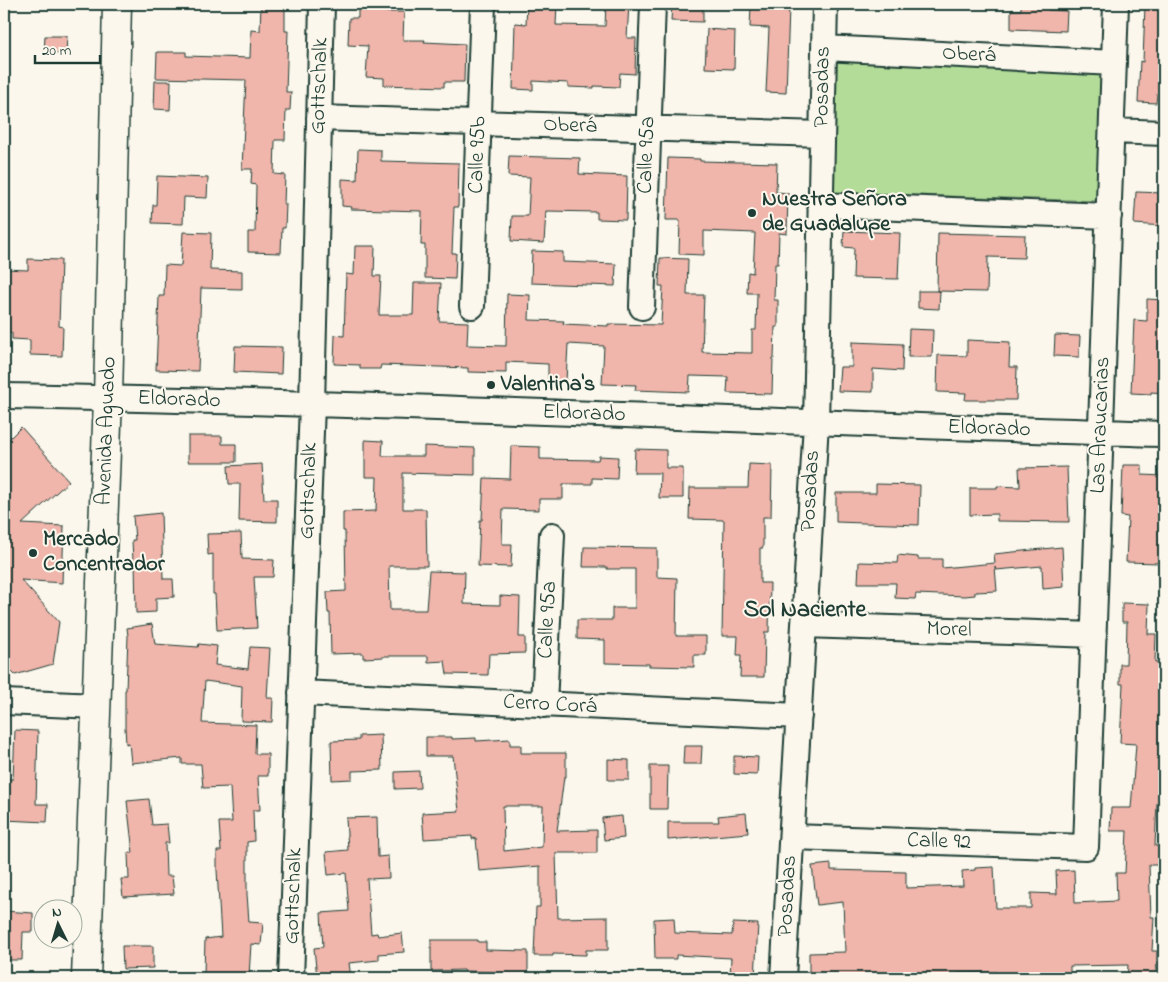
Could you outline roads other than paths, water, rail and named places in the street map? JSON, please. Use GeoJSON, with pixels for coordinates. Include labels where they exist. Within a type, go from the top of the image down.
{"type":"FeatureCollection","features":[{"type":"Feature","properties":{"kind":"main road","name":"Avenida Aguado"},"geometry":{"type":"LineString","coordinates":[[86,978],[108,398],[117,4]]}},
{"type":"Feature","properties":{"kind":"street","name":"Gottschalk"},"geometry":{"type":"LineString","coordinates":[[291,978],[312,404],[322,4]]}},
{"type":"Feature","properties":{"kind":"street","name":"Calle 95b"},"geometry":{"type":"LineString","coordinates":[[472,306],[483,4]]}},
{"type":"Feature","properties":{"kind":"street","name":"Calle 95a"},"geometry":{"type":"LineString","coordinates":[[642,306],[652,4]]}},
{"type":"Feature","properties":{"kind":"street","name":"Posadas"},"geometry":{"type":"LineString","coordinates":[[783,978],[816,423],[825,4]]}},
{"type":"Feature","properties":{"kind":"street","name":"Las Araucarias"},"geometry":{"type":"LineString","coordinates":[[1086,847],[1116,4]]}},
{"type":"Feature","properties":{"kind":"street","name":"Oberá"},"geometry":{"type":"LineString","coordinates":[[824,48],[1114,63]]}},
{"type":"Feature","properties":{"kind":"street","name":"Oberá"},"geometry":{"type":"LineString","coordinates":[[319,118],[822,134]]}},
{"type":"Feature","properties":{"kind":"street"},"geometry":{"type":"LineString","coordinates":[[1112,131],[1164,133]]}},
{"type":"Feature","properties":{"kind":"street"},"geometry":{"type":"LineString","coordinates":[[820,205],[1109,216]]}},
{"type":"Feature","properties":{"kind":"street","name":"Eldorado"},"geometry":{"type":"LineString","coordinates":[[4,396],[312,404],[1164,434]]}},
{"type":"Feature","properties":{"kind":"street","name":"Calle 95a"},"geometry":{"type":"LineString","coordinates":[[544,705],[552,534]]}},
{"type":"Feature","properties":{"kind":"street","name":"Morel"},"geometry":{"type":"LineString","coordinates":[[804,625],[1094,635]]}},
{"type":"Feature","properties":{"kind":"street","name":"Cerro Corá"},"geometry":{"type":"LineString","coordinates":[[301,694],[799,716]]}},
{"type":"Feature","properties":{"kind":"street"},"geometry":{"type":"LineString","coordinates":[[4,702],[97,706]]}},
{"type":"Feature","properties":{"kind":"street","name":"Calle 92"},"geometry":{"type":"LineString","coordinates":[[792,837],[1086,847]]}},
{"type":"Feature","properties":{"kind":"place","name":"Nuestra Señora de Guadalupe"},"geometry":{"type":"Point","coordinates":[752,213]}},
{"type":"Feature","properties":{"kind":"place","name":"Valentina's"},"geometry":{"type":"Point","coordinates":[491,385]}},
{"type":"Feature","properties":{"kind":"place","name":"Mercado Concentrador"},"geometry":{"type":"Point","coordinates":[33,553]}},
{"type":"Feature","properties":{"kind":"district","name":"Sol Naciente"},"geometry":{"type":"Point","coordinates":[805,610]}}]}
